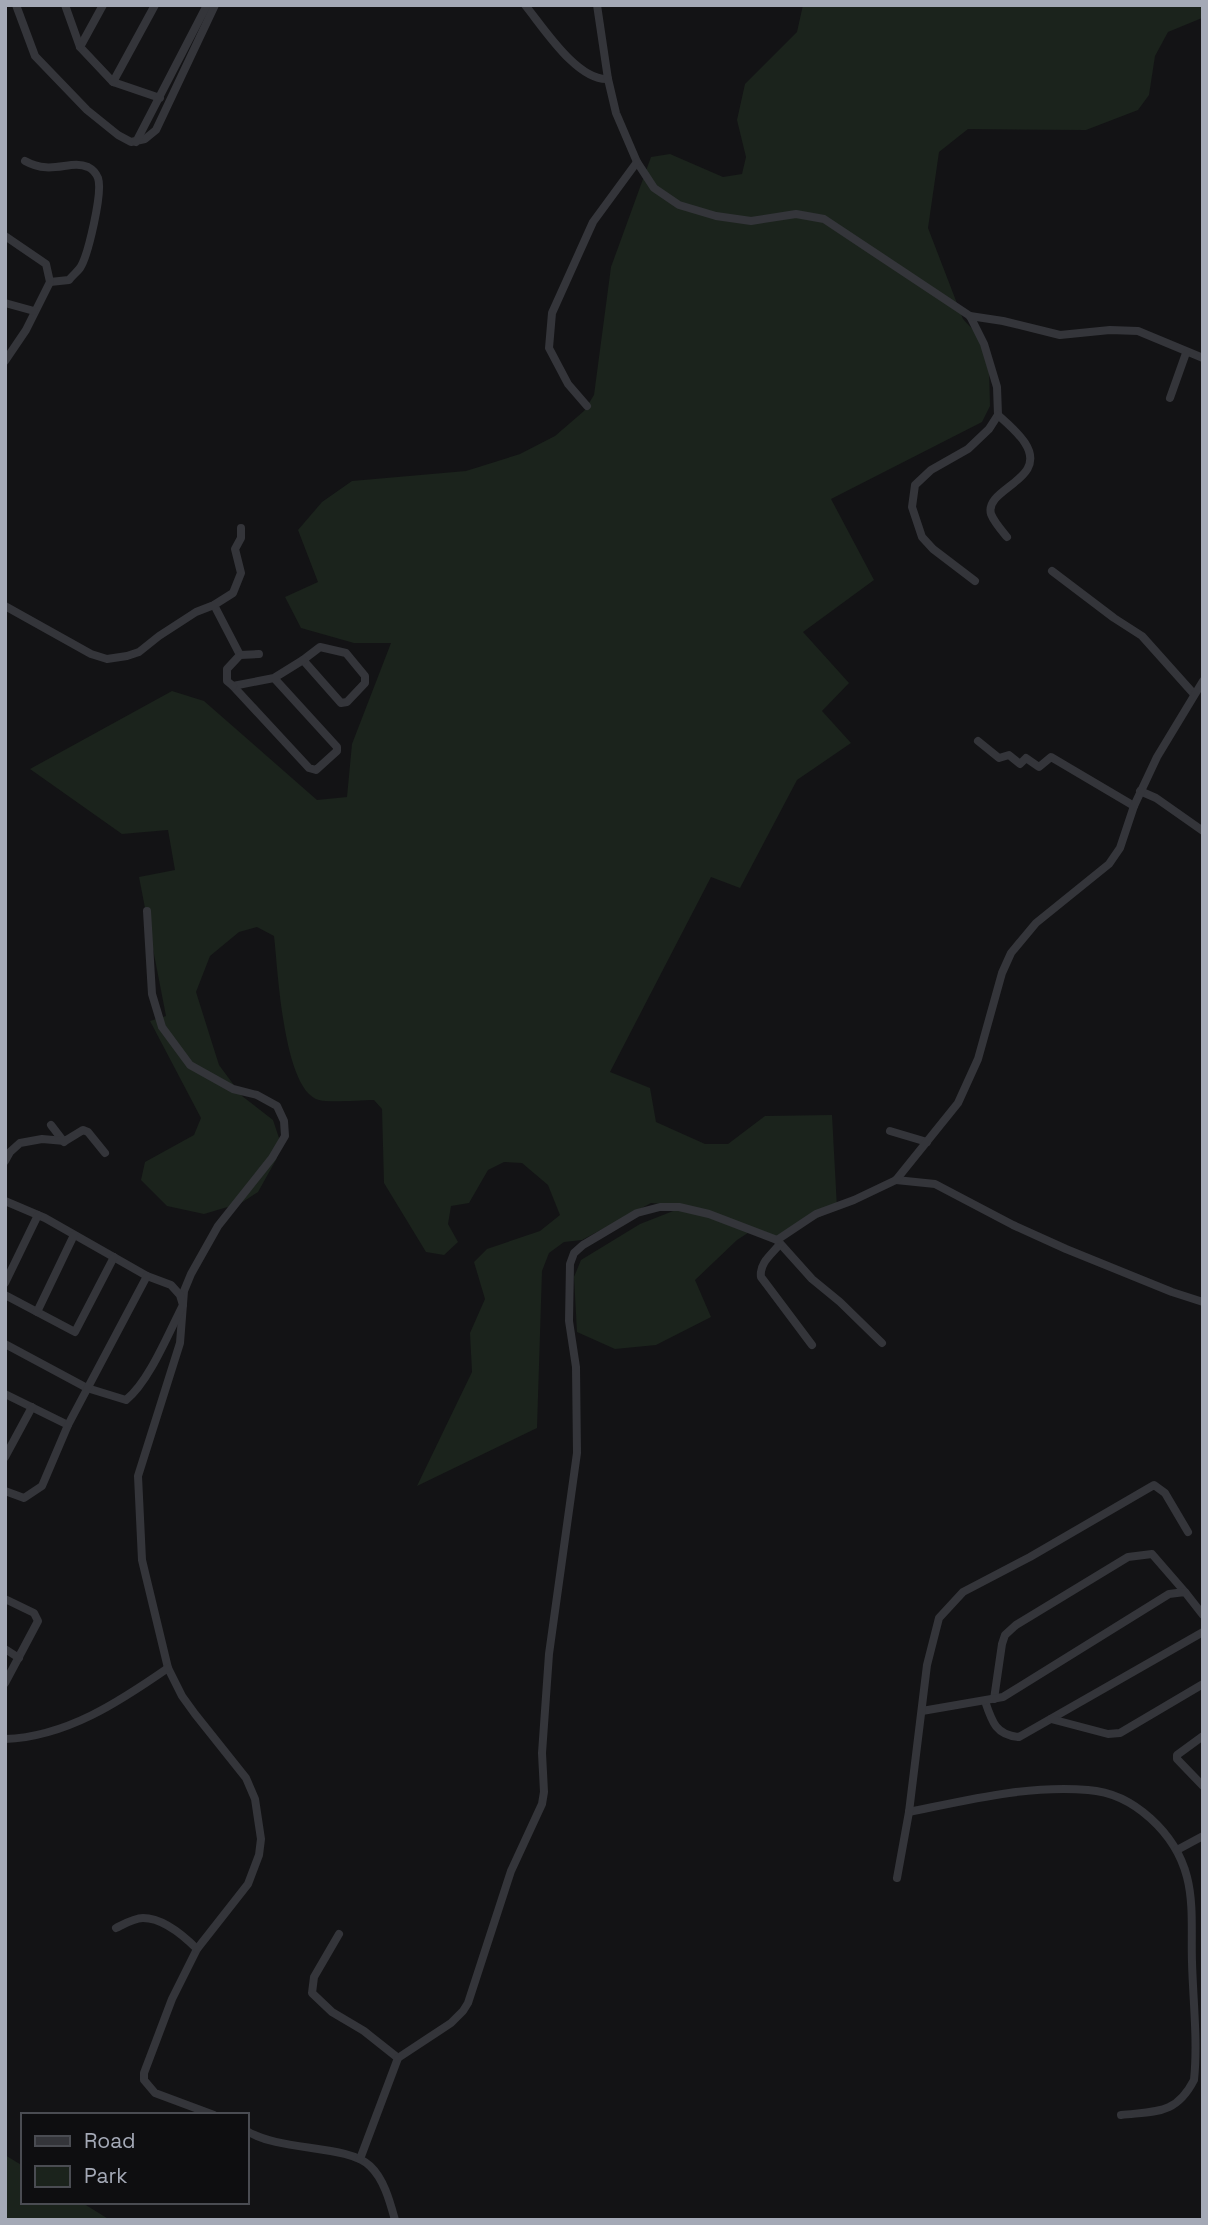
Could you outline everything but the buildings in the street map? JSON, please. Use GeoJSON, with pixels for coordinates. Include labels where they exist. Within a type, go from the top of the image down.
{"type":"FeatureCollection","features":[{"type":"Feature","properties":{"kind":"street"},"geometry":{"type":"LineString","coordinates":[[16,5],[35,56],[87,110],[127,141],[136,142],[156,130],[215,5]]}},
{"type":"Feature","properties":{"kind":"street"},"geometry":{"type":"LineString","coordinates":[[65,5],[80,47],[113,82],[160,98]]}},
{"type":"Feature","properties":{"kind":"street"},"geometry":{"type":"LineString","coordinates":[[80,47],[103,5]]}},
{"type":"Feature","properties":{"kind":"street"},"geometry":{"type":"LineString","coordinates":[[136,142],[207,5]]}},
{"type":"Feature","properties":{"kind":"street"},"geometry":{"type":"LineString","coordinates":[[525,5],[568,58],[595,78],[608,79]]}},
{"type":"Feature","properties":{"kind":"street"},"geometry":{"type":"LineString","coordinates":[[597,5],[616,113],[637,162],[654,188],[679,205],[716,216],[751,221],[796,214],[824,219],[970,316],[1060,335],[1110,330],[1138,331],[1203,358]]}},
{"type":"Feature","properties":{"kind":"street"},"geometry":{"type":"LineString","coordinates":[[113,82],[153,6]]}},
{"type":"Feature","properties":{"kind":"street"},"geometry":{"type":"LineString","coordinates":[[25,162],[37,168],[53,169],[81,164],[92,169],[98,178],[95,221],[81,267],[69,280],[50,282]]}},
{"type":"Feature","properties":{"kind":"street"},"geometry":{"type":"LineString","coordinates":[[587,406],[568,384],[549,348],[552,313],[593,222],[637,162]]}},
{"type":"Feature","properties":{"kind":"street"},"geometry":{"type":"LineString","coordinates":[[5,236],[46,264],[50,282],[26,330],[5,361]]}},
{"type":"Feature","properties":{"kind":"street"},"geometry":{"type":"LineString","coordinates":[[5,303],[34,311]]}},
{"type":"Feature","properties":{"kind":"street"},"geometry":{"type":"LineString","coordinates":[[970,316],[984,344],[996,387],[998,415],[989,429],[968,449],[931,470],[915,485],[912,506],[922,537],[933,549],[975,581]]}},
{"type":"Feature","properties":{"kind":"street"},"geometry":{"type":"LineString","coordinates":[[1170,398],[1186,353]]}},
{"type":"Feature","properties":{"kind":"street"},"geometry":{"type":"LineString","coordinates":[[998,415],[1025,443],[1030,462],[1023,475],[995,498],[991,506],[991,514],[1007,537]]}},
{"type":"Feature","properties":{"kind":"street"},"geometry":{"type":"LineString","coordinates":[[5,606],[91,654],[107,659],[127,656],[139,652],[195,612],[214,605],[233,593],[241,573],[235,549],[241,538],[241,528]]}},
{"type":"Feature","properties":{"kind":"street"},"geometry":{"type":"LineString","coordinates":[[1052,571],[1142,636],[1194,693]]}},
{"type":"Feature","properties":{"kind":"street"},"geometry":{"type":"LineString","coordinates":[[214,605],[240,655]]}},
{"type":"Feature","properties":{"kind":"street"},"geometry":{"type":"LineString","coordinates":[[233,686],[274,678],[303,660],[316,648],[341,650],[346,653],[365,676],[365,683],[347,702],[341,703],[303,660]]}},
{"type":"Feature","properties":{"kind":"street"},"geometry":{"type":"LineString","coordinates":[[259,654],[240,655],[226,673],[227,681],[309,768],[316,770],[333,756],[337,747],[274,678]]}},
{"type":"Feature","properties":{"kind":"street"},"geometry":{"type":"LineString","coordinates":[[812,1345],[761,1277],[760,1269],[779,1242],[816,1214],[896,1180],[958,1103],[983,1043],[1002,973],[1011,953],[1037,923],[1109,864],[1120,848],[1140,791],[1157,757],[1203,681]]}},
{"type":"Feature","properties":{"kind":"street"},"geometry":{"type":"LineString","coordinates":[[978,741],[999,758],[1009,755],[1020,764],[1026,758],[1040,766],[1051,757],[1134,807]]}},
{"type":"Feature","properties":{"kind":"street"},"geometry":{"type":"LineString","coordinates":[[1140,791],[1156,798],[1203,831]]}},
{"type":"Feature","properties":{"kind":"street"},"geometry":{"type":"LineString","coordinates":[[147,911],[152,994],[162,1027],[190,1065],[233,1089],[257,1095],[278,1106],[284,1121],[285,1136],[272,1158],[218,1226],[191,1274],[184,1291],[180,1343],[138,1476],[142,1560],[168,1668],[181,1696],[246,1778],[259,1817],[261,1839],[255,1869],[247,1884],[197,1949],[172,1999],[143,2077],[147,2086],[155,2093],[209,2113]]}},
{"type":"Feature","properties":{"kind":"street"},"geometry":{"type":"LineString","coordinates":[[51,1125],[64,1142]]}},
{"type":"Feature","properties":{"kind":"street"},"geometry":{"type":"LineString","coordinates":[[5,1161],[20,1143],[42,1139],[64,1142],[84,1130],[105,1153]]}},
{"type":"Feature","properties":{"kind":"street"},"geometry":{"type":"LineString","coordinates":[[890,1130],[927,1142]]}},
{"type":"Feature","properties":{"kind":"street"},"geometry":{"type":"LineString","coordinates":[[896,1180],[936,1184],[1013,1225],[1066,1249],[1203,1302]]}},
{"type":"Feature","properties":{"kind":"street"},"geometry":{"type":"LineString","coordinates":[[5,1201],[38,1215],[147,1276],[171,1285],[180,1295],[183,1305],[134,1394],[126,1400],[87,1388],[5,1344]]}},
{"type":"Feature","properties":{"kind":"street"},"geometry":{"type":"LineString","coordinates":[[360,2159],[398,2058],[443,2029],[459,2016],[468,2003],[511,1871],[541,1804],[544,1791],[542,1753],[549,1654],[577,1453],[576,1367],[569,1321],[570,1264],[574,1253],[638,1213],[660,1207],[679,1207],[709,1214],[779,1242],[812,1279],[882,1343]]}},
{"type":"Feature","properties":{"kind":"street"},"geometry":{"type":"LineString","coordinates":[[5,1283],[38,1215]]}},
{"type":"Feature","properties":{"kind":"street"},"geometry":{"type":"LineString","coordinates":[[37,1312],[74,1235]]}},
{"type":"Feature","properties":{"kind":"street"},"geometry":{"type":"LineString","coordinates":[[5,1295],[75,1332],[114,1257]]}},
{"type":"Feature","properties":{"kind":"street"},"geometry":{"type":"LineString","coordinates":[[5,1491],[23,1499],[42,1486],[68,1425],[147,1276]]}},
{"type":"Feature","properties":{"kind":"street"},"geometry":{"type":"LineString","coordinates":[[5,1394],[68,1425]]}},
{"type":"Feature","properties":{"kind":"street"},"geometry":{"type":"LineString","coordinates":[[5,1457],[32,1407]]}},
{"type":"Feature","properties":{"kind":"street"},"geometry":{"type":"LineString","coordinates":[[897,1878],[909,1812],[927,1665],[939,1618],[963,1592],[1030,1558],[1154,1485],[1165,1493],[1188,1532]]}},
{"type":"Feature","properties":{"kind":"street"},"geometry":{"type":"LineString","coordinates":[[1203,1615],[1152,1554],[1128,1557],[1016,1625],[1005,1635],[990,1700],[996,1728],[1006,1736],[1019,1737],[1203,1632]]}},
{"type":"Feature","properties":{"kind":"street"},"geometry":{"type":"LineString","coordinates":[[922,1710],[1003,1697],[1169,1594],[1185,1592]]}},
{"type":"Feature","properties":{"kind":"street"},"geometry":{"type":"LineString","coordinates":[[5,1599],[34,1613],[38,1621],[5,1683]]}},
{"type":"Feature","properties":{"kind":"street"},"geometry":{"type":"LineString","coordinates":[[5,1649],[19,1658]]}},
{"type":"Feature","properties":{"kind":"street"},"geometry":{"type":"LineString","coordinates":[[5,1739],[28,1738],[75,1723],[116,1702],[168,1668]]}},
{"type":"Feature","properties":{"kind":"street"},"geometry":{"type":"LineString","coordinates":[[1051,1719],[1108,1734],[1120,1733],[1203,1684]]}},
{"type":"Feature","properties":{"kind":"street"},"geometry":{"type":"LineString","coordinates":[[1203,1736],[1177,1755],[1177,1759],[1203,1786]]}},
{"type":"Feature","properties":{"kind":"street"},"geometry":{"type":"LineString","coordinates":[[909,1812],[1009,1791],[1091,1790],[1117,1798],[1140,1811],[1164,1831],[1177,1850],[1187,1878],[1191,1914],[1194,2080],[1182,2099],[1170,2109],[1121,2115]]}},
{"type":"Feature","properties":{"kind":"street"},"geometry":{"type":"LineString","coordinates":[[1177,1850],[1203,1836]]}},
{"type":"Feature","properties":{"kind":"street"},"geometry":{"type":"LineString","coordinates":[[116,1928],[138,1918],[149,1919],[174,1929],[197,1949]]}},
{"type":"Feature","properties":{"kind":"street"},"geometry":{"type":"LineString","coordinates":[[339,1934],[314,1977],[312,1993],[331,2012],[364,2031],[398,2058]]}},
{"type":"Feature","properties":{"kind":"street"},"geometry":{"type":"LineString","coordinates":[[248,2132],[268,2142],[360,2159],[377,2174],[396,2220]]}},
{"type":"Feature","properties":{"kind":"green space"},"geometry":{"type":"Polygon","coordinates":[[[803,5],[1203,5],[1202,18],[1168,32],[1155,56],[1149,95],[1138,110],[1086,130],[968,129],[939,152],[928,228],[963,319],[976,333],[989,368],[990,406],[982,422],[831,499],[874,580],[803,632],[849,683],[822,711],[851,743],[797,780],[740,888],[711,877],[610,1072],[650,1088],[656,1122],[705,1144],[728,1144],[765,1116],[832,1115],[837,1208],[777,1239],[751,1231],[737,1240],[695,1280],[711,1317],[656,1345],[615,1349],[577,1332],[574,1277],[581,1260],[640,1224],[686,1206],[651,1203],[582,1240],[564,1242],[549,1253],[542,1271],[537,1428],[417,1486],[472,1372],[470,1333],[485,1299],[474,1262],[487,1249],[540,1231],[560,1215],[548,1185],[522,1163],[504,1162],[488,1170],[469,1203],[451,1206],[448,1224],[458,1242],[444,1255],[426,1252],[384,1183],[382,1109],[374,1100],[319,1100],[307,1092],[297,1075],[284,1027],[274,936],[257,927],[239,932],[210,956],[196,992],[219,1065],[242,1096],[273,1120],[279,1138],[277,1158],[258,1192],[241,1203],[204,1214],[167,1206],[141,1180],[145,1162],[194,1135],[201,1118],[150,1021],[166,1016],[139,877],[175,870],[168,830],[122,834],[30,769],[172,691],[204,701],[317,800],[347,797],[352,744],[391,643],[354,643],[301,628],[285,597],[318,582],[298,530],[322,502],[352,481],[466,471],[520,454],[555,436],[584,411],[594,395],[611,267],[651,157],[670,154],[723,177],[742,174],[746,157],[737,120],[745,84],[797,32],[803,5]]]}},
{"type":"Feature","properties":{"kind":"green space"},"geometry":{"type":"Polygon","coordinates":[[[5,2155],[21,2165],[21,2204],[84,2204],[110,2220],[5,2220],[5,2155]]]}}]}
